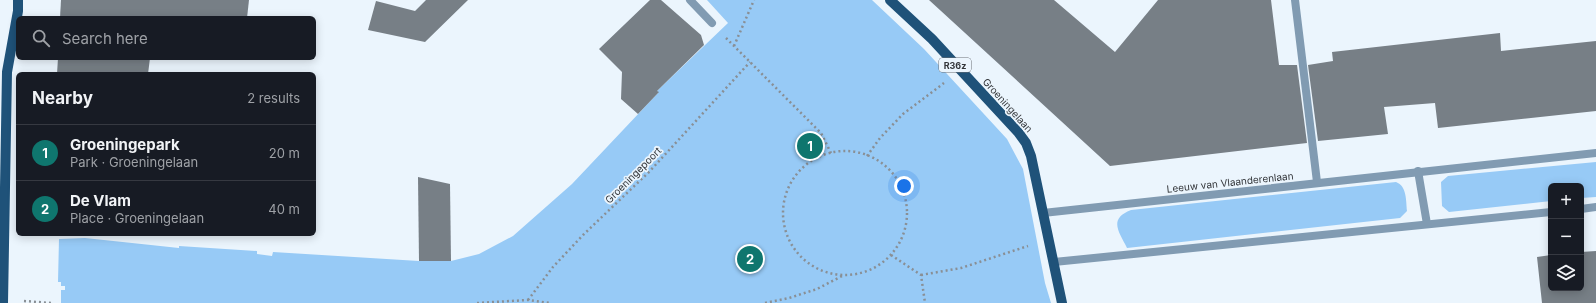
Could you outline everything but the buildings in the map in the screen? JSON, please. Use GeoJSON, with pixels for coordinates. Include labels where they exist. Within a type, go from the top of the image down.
{"type":"FeatureCollection","features":[{"type":"Feature","properties":{"kind":"main road"},"geometry":{"type":"LineString","coordinates":[[17,16],[18,0]]}},
{"type":"Feature","properties":{"kind":"main road","name":"Groeningelaan"},"geometry":{"type":"LineString","coordinates":[[890,0],[932,39],[1018,132],[1026,143],[1031,156],[1062,303]]}},
{"type":"Feature","properties":{"kind":"main road"},"geometry":{"type":"LineString","coordinates":[[3,302],[7,72],[16,23]]}},
{"type":"Feature","properties":{"kind":"street"},"geometry":{"type":"LineString","coordinates":[[690,0],[712,23]]}},
{"type":"Feature","properties":{"kind":"street"},"geometry":{"type":"LineString","coordinates":[[1295,0],[1316,182]]}},
{"type":"Feature","properties":{"kind":"street","name":"Leeuw van Vlaanderenlaan"},"geometry":{"type":"LineString","coordinates":[[1043,213],[1316,182],[1596,153]]}},
{"type":"Feature","properties":{"kind":"street"},"geometry":{"type":"LineString","coordinates":[[1418,171],[1427,224]]}},
{"type":"Feature","properties":{"kind":"street"},"geometry":{"type":"LineString","coordinates":[[1584,209],[1596,207]]}},
{"type":"Feature","properties":{"kind":"street"},"geometry":{"type":"LineString","coordinates":[[1054,262],[1548,212]]}},
{"type":"Feature","properties":{"kind":"path"},"geometry":{"type":"LineString","coordinates":[[754,0],[734,46],[821,133],[831,153]]}},
{"type":"Feature","properties":{"kind":"path","name":"Groeningepoort"},"geometry":{"type":"LineString","coordinates":[[528,300],[553,267],[583,235],[650,172],[750,62]]}},
{"type":"Feature","properties":{"kind":"path"},"geometry":{"type":"LineString","coordinates":[[867,156],[880,138],[902,114],[961,71]]}},
{"type":"Feature","properties":{"kind":"path"},"geometry":{"type":"LineString","coordinates":[[842,151],[861,153],[878,160],[892,172],[902,187],[907,205],[907,222],[901,240],[891,255],[877,266],[860,274],[842,275],[821,270],[803,259],[790,243],[784,222],[784,201],[792,182],[805,165],[831,153],[842,151]]}},
{"type":"Feature","properties":{"kind":"path"},"geometry":{"type":"LineString","coordinates":[[891,255],[921,275],[962,268],[1049,239]]}},
{"type":"Feature","properties":{"kind":"path"},"geometry":{"type":"LineString","coordinates":[[765,303],[789,298],[817,289],[842,275]]}},
{"type":"Feature","properties":{"kind":"path"},"geometry":{"type":"LineString","coordinates":[[921,275],[925,303]]}},
{"type":"Feature","properties":{"kind":"path"},"geometry":{"type":"LineString","coordinates":[[477,303],[528,300],[550,303]]}},
{"type":"Feature","properties":{"kind":"path"},"geometry":{"type":"LineString","coordinates":[[3,302],[51,303]]}},
{"type":"Feature","properties":{"kind":"shaded area"},"geometry":{"type":"Polygon","coordinates":[[[707,0],[872,0],[924,49],[1007,139],[1023,169],[1045,283],[1051,303],[61,303],[61,290],[65,290],[65,286],[61,286],[61,282],[58,282],[59,239],[85,238],[179,248],[179,246],[257,251],[257,254],[272,256],[273,252],[419,261],[451,261],[479,254],[513,236],[572,184],[658,93],[657,91],[728,23],[707,0]]]}},
{"type":"Feature","properties":{"kind":"shaded area"},"geometry":{"type":"Polygon","coordinates":[[[1596,162],[1596,197],[1584,198],[1584,183],[1548,183],[1548,201],[1449,212],[1442,206],[1441,182],[1448,176],[1596,162]]]}},
{"type":"Feature","properties":{"kind":"shaded area"},"geometry":{"type":"Polygon","coordinates":[[[1396,182],[1400,184],[1404,190],[1406,198],[1407,211],[1400,218],[1127,248],[1117,226],[1120,217],[1131,210],[1396,182]]]}},
{"type":"Feature","properties":{"kind":"place","name":"Groeningepark"},"geometry":{"type":"Point","coordinates":[810,146]}},
{"type":"Feature","properties":{"kind":"place","name":"De Vlam"},"geometry":{"type":"Point","coordinates":[750,259]}}]}
